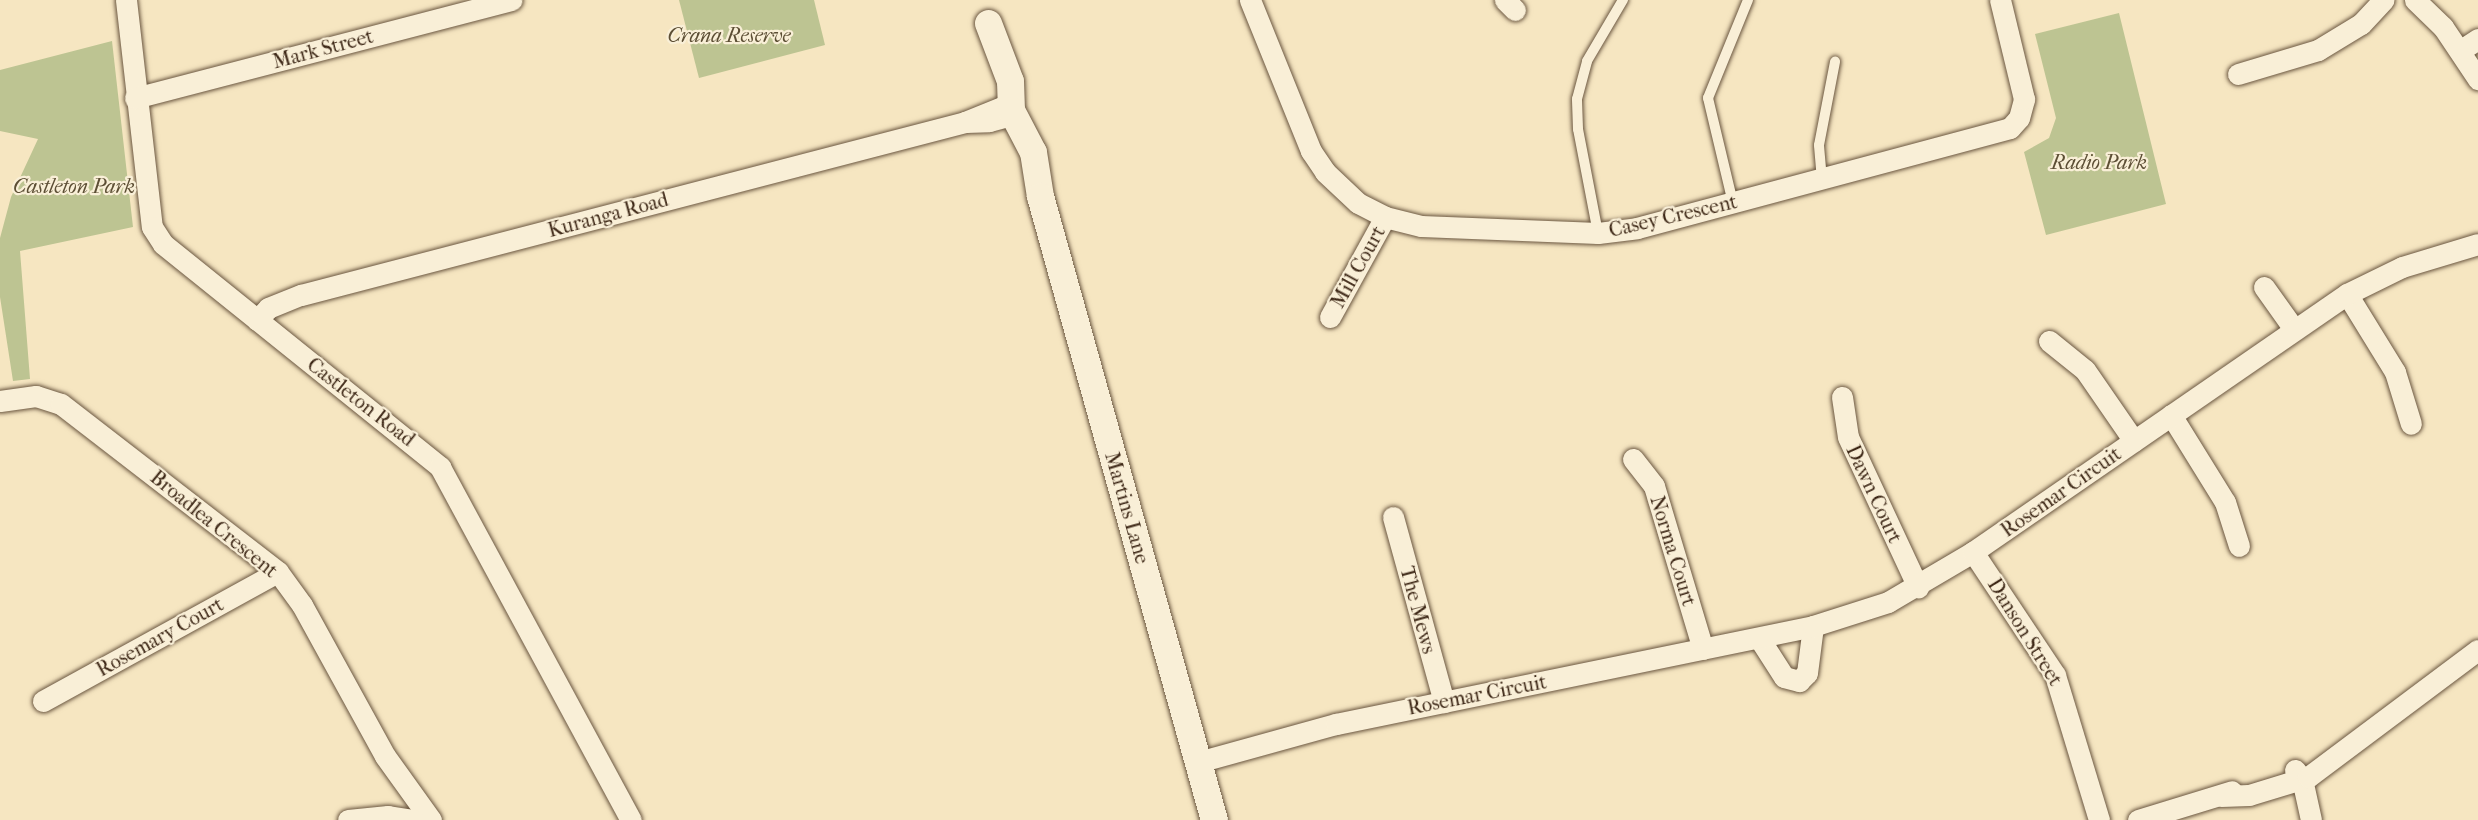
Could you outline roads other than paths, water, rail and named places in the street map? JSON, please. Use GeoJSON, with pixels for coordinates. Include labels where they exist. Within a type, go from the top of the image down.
{"type":"FeatureCollection","features":[{"type":"Feature","properties":{"kind":"street","name":"Castleton Road"},"geometry":{"type":"LineString","coordinates":[[126,0],[135,98],[152,227],[163,244],[440,467],[631,820]]}},
{"type":"Feature","properties":{"kind":"street","name":"Mark Street"},"geometry":{"type":"LineString","coordinates":[[135,98],[511,0]]}},
{"type":"Feature","properties":{"kind":"street","name":"Casey Crescent"},"geometry":{"type":"LineString","coordinates":[[1250,0],[1311,151],[1340,189],[1385,218],[1439,228],[1598,233],[1636,228],[1822,180],[1990,135],[2016,123],[2024,99],[2000,0]]}},
{"type":"Feature","properties":{"kind":"street"},"geometry":{"type":"LineString","coordinates":[[2238,75],[2318,50],[2361,24],[2383,0]]}},
{"type":"Feature","properties":{"kind":"street"},"geometry":{"type":"LineString","coordinates":[[2415,0],[2469,45],[2478,79]]}},
{"type":"Feature","properties":{"kind":"street"},"geometry":{"type":"LineString","coordinates":[[984,11],[1010,81],[1006,111]]}},
{"type":"Feature","properties":{"kind":"street","name":"Kuranga Road"},"geometry":{"type":"LineString","coordinates":[[256,320],[268,308],[301,295],[1006,111]]}},
{"type":"Feature","properties":{"kind":"street","name":"Martins Lane"},"geometry":{"type":"LineString","coordinates":[[1006,111],[1028,136],[1040,196],[1198,762],[1208,819]]}},
{"type":"Feature","properties":{"kind":"street","name":"Mill Court"},"geometry":{"type":"LineString","coordinates":[[1330,317],[1385,218]]}},
{"type":"Feature","properties":{"kind":"street","name":"Rosemar Circuit"},"geometry":{"type":"LineString","coordinates":[[1198,762],[1336,724],[1759,638],[1813,626],[1871,609],[1918,587],[1973,552],[2347,294],[2402,267],[2478,244]]}},
{"type":"Feature","properties":{"kind":"street"},"geometry":{"type":"LineString","coordinates":[[2264,287],[2294,329]]}},
{"type":"Feature","properties":{"kind":"street"},"geometry":{"type":"LineString","coordinates":[[2347,294],[2395,372],[2411,424]]}},
{"type":"Feature","properties":{"kind":"street"},"geometry":{"type":"LineString","coordinates":[[2049,341],[2085,370],[2134,441]]}},
{"type":"Feature","properties":{"kind":"street","name":"Broadlea Crescent"},"geometry":{"type":"LineString","coordinates":[[0,401],[36,396],[61,404],[278,572],[302,605],[385,756],[431,820]]}},
{"type":"Feature","properties":{"kind":"street","name":"Dawn Court"},"geometry":{"type":"LineString","coordinates":[[1842,397],[1848,437],[1918,587]]}},
{"type":"Feature","properties":{"kind":"street"},"geometry":{"type":"LineString","coordinates":[[2171,415],[2225,502],[2239,546]]}},
{"type":"Feature","properties":{"kind":"street","name":"Norma Court"},"geometry":{"type":"LineString","coordinates":[[1633,459],[1654,486],[1703,650]]}},
{"type":"Feature","properties":{"kind":"street","name":"The Mews"},"geometry":{"type":"LineString","coordinates":[[1393,517],[1444,702]]}},
{"type":"Feature","properties":{"kind":"street","name":"Danson Street"},"geometry":{"type":"LineString","coordinates":[[1973,552],[2055,675],[2099,820]]}},
{"type":"Feature","properties":{"kind":"street","name":"Rosemary Court"},"geometry":{"type":"LineString","coordinates":[[43,701],[278,572]]}},
{"type":"Feature","properties":{"kind":"street"},"geometry":{"type":"LineString","coordinates":[[1759,638],[1784,677],[1798,681],[1807,673],[1813,626]]}},
{"type":"Feature","properties":{"kind":"street"},"geometry":{"type":"LineString","coordinates":[[2138,820],[2221,796],[2246,784],[2296,777],[2478,650]]}},
{"type":"Feature","properties":{"kind":"street","name":"Broadlea Crescent"},"geometry":{"type":"LineString","coordinates":[[385,756],[409,819]]}},
{"type":"Feature","properties":{"kind":"street"},"geometry":{"type":"LineString","coordinates":[[2296,777],[2305,820]]}},
{"type":"Feature","properties":{"kind":"street"},"geometry":{"type":"LineString","coordinates":[[2296,777],[2311,820]]}},
{"type":"Feature","properties":{"kind":"street"},"geometry":{"type":"LineString","coordinates":[[348,820],[409,819]]}},
{"type":"Feature","properties":{"kind":"lane"},"geometry":{"type":"LineString","coordinates":[[1598,233],[1578,129],[1577,99],[1582,73],[1623,0]]}},
{"type":"Feature","properties":{"kind":"lane"},"geometry":{"type":"LineString","coordinates":[[1733,203],[1708,98],[1748,0]]}},
{"type":"Feature","properties":{"kind":"lane"},"geometry":{"type":"LineString","coordinates":[[1822,180],[1819,145],[1835,62]]}},
{"type":"Feature","properties":{"kind":"park label","name":"Crana Reserve"},"geometry":{"type":"Point","coordinates":[729,35]}},
{"type":"Feature","properties":{"kind":"park label","name":"Radio Park"},"geometry":{"type":"Point","coordinates":[2099,162]}},
{"type":"Feature","properties":{"kind":"park label","name":"Castleton Park"},"geometry":{"type":"Point","coordinates":[74,186]}}]}
